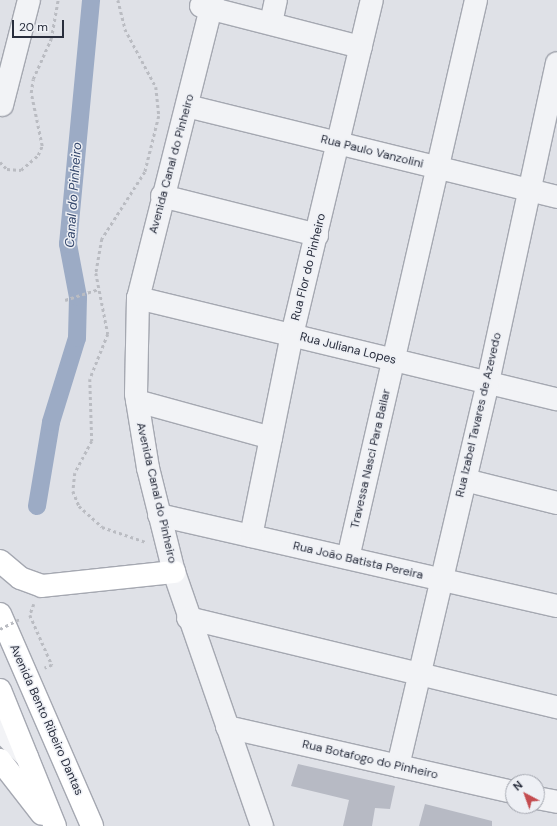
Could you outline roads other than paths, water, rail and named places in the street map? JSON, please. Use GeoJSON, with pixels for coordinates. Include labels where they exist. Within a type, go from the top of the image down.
{"type":"FeatureCollection","features":[{"type":"Feature","properties":{"kind":"highway"},"geometry":{"type":"LineString","coordinates":[[0,561],[20,578],[42,586],[174,572]]}},
{"type":"Feature","properties":{"kind":"highway","name":"Avenida Bento Ribeiro Dantas"},"geometry":{"type":"LineString","coordinates":[[0,614],[92,826]]}},
{"type":"Feature","properties":{"kind":"highway"},"geometry":{"type":"LineString","coordinates":[[0,690],[55,826]]}},
{"type":"Feature","properties":{"kind":"highway"},"geometry":{"type":"LineString","coordinates":[[0,760],[51,826]]}},
{"type":"Feature","properties":{"kind":"street"},"geometry":{"type":"LineString","coordinates":[[2,105],[29,0]]}},
{"type":"Feature","properties":{"kind":"street"},"geometry":{"type":"LineString","coordinates":[[270,23],[276,0]]}},
{"type":"Feature","properties":{"kind":"street","name":"Rua Flor do Pinheiro"},"geometry":{"type":"LineString","coordinates":[[251,536],[292,335],[372,0]]}},
{"type":"Feature","properties":{"kind":"street","name":"Travessa Nasci Para Bailar"},"geometry":{"type":"LineString","coordinates":[[348,558],[476,0]]}},
{"type":"Feature","properties":{"kind":"street"},"geometry":{"type":"LineString","coordinates":[[206,4],[361,47]]}},
{"type":"Feature","properties":{"kind":"street","name":"Avenida Canal do Pinheiro"},"geometry":{"type":"LineString","coordinates":[[206,4],[204,34],[187,106],[162,196],[138,298],[135,342],[137,401],[159,515],[174,572],[188,618],[262,826]]}},
{"type":"Feature","properties":{"kind":"street","name":"Rua Izabel Tavares de Azevedo"},"geometry":{"type":"LineString","coordinates":[[398,766],[488,382],[528,190],[557,63]]}},
{"type":"Feature","properties":{"kind":"street","name":"Rua Paulo Vanzolini"},"geometry":{"type":"LineString","coordinates":[[187,106],[557,197]]}},
{"type":"Feature","properties":{"kind":"street"},"geometry":{"type":"LineString","coordinates":[[162,196],[317,234]]}},
{"type":"Feature","properties":{"kind":"street","name":"Rua Juliana Lopes"},"geometry":{"type":"LineString","coordinates":[[138,298],[557,399]]}},
{"type":"Feature","properties":{"kind":"street"},"geometry":{"type":"LineString","coordinates":[[137,401],[271,438]]}},
{"type":"Feature","properties":{"kind":"street"},"geometry":{"type":"LineString","coordinates":[[465,480],[557,503]]}},
{"type":"Feature","properties":{"kind":"street","name":"Rua João Batista Pereira"},"geometry":{"type":"LineString","coordinates":[[159,515],[557,606]]}},
{"type":"Feature","properties":{"kind":"street"},"geometry":{"type":"LineString","coordinates":[[188,618],[557,707]]}},
{"type":"Feature","properties":{"kind":"street","name":"Rua Botafogo do Pinheiro"},"geometry":{"type":"LineString","coordinates":[[227,727],[505,790]]}},
{"type":"Feature","properties":{"kind":"street"},"geometry":{"type":"LineString","coordinates":[[0,730],[27,757]]}},
{"type":"Feature","properties":{"kind":"street"},"geometry":{"type":"LineString","coordinates":[[545,800],[557,802]]}},
{"type":"Feature","properties":{"kind":"waterway","name":"Canal do Pinheiro"},"geometry":{"type":"LineString","coordinates":[[37,506],[51,422],[77,338],[78,297],[68,244],[91,0]]}}]}
